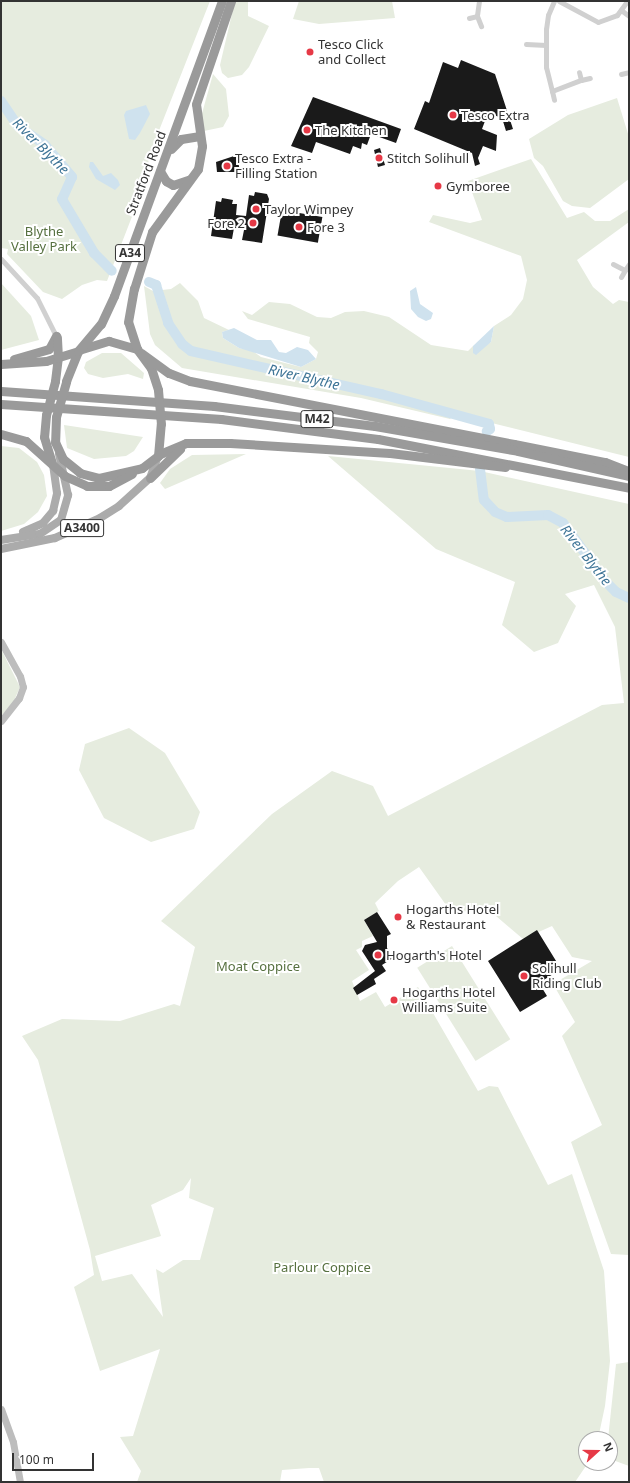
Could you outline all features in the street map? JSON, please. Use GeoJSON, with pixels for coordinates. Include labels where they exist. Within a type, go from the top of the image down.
{"type":"FeatureCollection","features":[{"type":"Feature","properties":{"kind":"highway","name":"Stratford Road"},"geometry":{"type":"LineString","coordinates":[[80,350],[109,309],[168,152],[222,1]]}},
{"type":"Feature","properties":{"kind":"highway","name":"A34"},"geometry":{"type":"LineString","coordinates":[[80,350],[66,381],[56,417],[54,435],[59,453],[73,469],[93,478],[108,478],[142,468],[159,455],[161,424],[158,390],[151,368],[139,351],[129,330],[128,316],[144,257],[159,220],[193,177],[202,152],[196,104],[231,1]]}},
{"type":"Feature","properties":{"kind":"highway","name":"A34"},"geometry":{"type":"LineString","coordinates":[[168,152],[181,140],[200,136]]}},
{"type":"Feature","properties":{"kind":"highway"},"geometry":{"type":"LineString","coordinates":[[160,171],[166,181],[173,185],[193,177]]}},
{"type":"Feature","properties":{"kind":"highway"},"geometry":{"type":"LineString","coordinates":[[53,466],[44,437],[46,415],[55,381],[58,358],[56,336]]}},
{"type":"Feature","properties":{"kind":"highway"},"geometry":{"type":"LineString","coordinates":[[1,363],[49,349],[56,336]]}},
{"type":"Feature","properties":{"kind":"highway"},"geometry":{"type":"LineString","coordinates":[[1,363],[58,358],[109,341],[139,351],[169,373],[190,381],[605,462],[629,471]]}},
{"type":"Feature","properties":{"kind":"highway","name":"M42"},"geometry":{"type":"LineString","coordinates":[[1,391],[214,406],[375,426],[518,451],[629,476]]}},
{"type":"Feature","properties":{"kind":"highway","name":"M42"},"geometry":{"type":"LineString","coordinates":[[1,404],[221,419],[378,439],[583,477],[629,488]]}},
{"type":"Feature","properties":{"kind":"highway"},"geometry":{"type":"LineString","coordinates":[[1,434],[31,444],[64,476],[87,486],[102,488],[119,483],[142,468]]}},
{"type":"Feature","properties":{"kind":"highway"},"geometry":{"type":"LineString","coordinates":[[159,455],[180,444],[194,443],[310,446],[390,453],[583,477]]}},
{"type":"Feature","properties":{"kind":"highway"},"geometry":{"type":"LineString","coordinates":[[150,478],[171,456],[194,443]]}},
{"type":"Feature","properties":{"kind":"main road","name":"A3400"},"geometry":{"type":"LineString","coordinates":[[1,539],[40,534],[55,525],[67,504],[64,476],[59,453]]}},
{"type":"Feature","properties":{"kind":"main road"},"geometry":{"type":"LineString","coordinates":[[150,478],[159,455]]}},
{"type":"Feature","properties":{"kind":"main road"},"geometry":{"type":"LineString","coordinates":[[1,539],[36,528],[48,519],[57,500],[53,466]]}},
{"type":"Feature","properties":{"kind":"main road","name":"A3400"},"geometry":{"type":"LineString","coordinates":[[1,549],[76,531],[119,506],[150,478]]}},
{"type":"Feature","properties":{"kind":"street"},"geometry":{"type":"LineString","coordinates":[[478,1],[477,16],[481,26]]}},
{"type":"Feature","properties":{"kind":"street"},"geometry":{"type":"LineString","coordinates":[[554,1],[548,15],[546,45],[546,67],[554,100]]}},
{"type":"Feature","properties":{"kind":"street"},"geometry":{"type":"LineString","coordinates":[[559,1],[586,19],[598,22],[612,18],[621,10],[627,1]]}},
{"type":"Feature","properties":{"kind":"street"},"geometry":{"type":"LineString","coordinates":[[621,10],[629,16]]}},
{"type":"Feature","properties":{"kind":"street"},"geometry":{"type":"LineString","coordinates":[[469,18],[477,16]]}},
{"type":"Feature","properties":{"kind":"street"},"geometry":{"type":"LineString","coordinates":[[526,44],[546,45]]}},
{"type":"Feature","properties":{"kind":"street"},"geometry":{"type":"LineString","coordinates":[[579,72],[581,80]]}},
{"type":"Feature","properties":{"kind":"street"},"geometry":{"type":"LineString","coordinates":[[620,74],[629,72]]}},
{"type":"Feature","properties":{"kind":"street"},"geometry":{"type":"LineString","coordinates":[[552,91],[590,78]]}},
{"type":"Feature","properties":{"kind":"street"},"geometry":{"type":"LineString","coordinates":[[1,259],[37,298],[56,336]]}},
{"type":"Feature","properties":{"kind":"street"},"geometry":{"type":"LineString","coordinates":[[613,264],[625,270]]}},
{"type":"Feature","properties":{"kind":"street"},"geometry":{"type":"LineString","coordinates":[[621,277],[629,264]]}},
{"type":"Feature","properties":{"kind":"street"},"geometry":{"type":"LineString","coordinates":[[1,642],[20,676],[23,687],[19,698],[1,721]]}},
{"type":"Feature","properties":{"kind":"street"},"geometry":{"type":"LineString","coordinates":[[1,1409],[13,1442],[20,1482]]}},
{"type":"Feature","properties":{"kind":"green space","name":"Blythe Valley Park"},"geometry":{"type":"Polygon","coordinates":[[[1,1],[210,1],[149,156],[147,178],[107,281],[97,280],[82,285],[62,299],[43,292],[7,254],[8,249],[1,248],[1,1]]]}},
{"type":"Feature","properties":{"kind":"green space"},"geometry":{"type":"Polygon","coordinates":[[[235,1],[248,1],[248,16],[269,26],[249,67],[242,75],[228,78],[222,73],[220,65],[235,1]]]}},
{"type":"Feature","properties":{"kind":"green space"},"geometry":{"type":"Polygon","coordinates":[[[299,1],[392,1],[395,18],[319,24],[293,19],[299,1]]]}},
{"type":"Feature","properties":{"kind":"green space"},"geometry":{"type":"Polygon","coordinates":[[[213,74],[226,89],[229,116],[223,127],[204,131],[201,117],[213,74]]]}},
{"type":"Feature","properties":{"kind":"green space"},"geometry":{"type":"Polygon","coordinates":[[[617,98],[629,137],[629,179],[590,208],[572,206],[563,201],[543,166],[534,158],[529,139],[568,115],[617,98]]]}},
{"type":"Feature","properties":{"kind":"green space"},"geometry":{"type":"Polygon","coordinates":[[[531,159],[567,218],[584,212],[595,221],[610,221],[629,209],[629,222],[577,260],[593,287],[613,304],[619,300],[629,302],[629,457],[455,414],[450,419],[361,398],[182,368],[155,345],[150,334],[144,286],[153,291],[171,289],[180,283],[198,301],[204,318],[229,330],[222,332],[223,338],[239,348],[251,350],[261,357],[301,367],[316,359],[318,352],[309,343],[310,337],[248,319],[242,311],[252,315],[269,302],[290,304],[317,317],[331,318],[345,312],[364,311],[389,317],[431,345],[468,351],[473,346],[473,353],[491,342],[494,326],[511,315],[523,299],[527,280],[521,256],[429,222],[433,215],[470,223],[482,220],[468,181],[531,159]]]}},
{"type":"Feature","properties":{"kind":"green space"},"geometry":{"type":"Polygon","coordinates":[[[1,283],[31,316],[39,340],[1,350],[1,283]]]}},
{"type":"Feature","properties":{"kind":"green space"},"geometry":{"type":"Polygon","coordinates":[[[102,353],[121,353],[144,373],[143,379],[128,374],[103,378],[88,374],[84,368],[86,362],[102,353]]]}},
{"type":"Feature","properties":{"kind":"green space"},"geometry":{"type":"Polygon","coordinates":[[[64,425],[143,437],[134,451],[126,456],[94,459],[67,448],[64,425]]]}},
{"type":"Feature","properties":{"kind":"green space"},"geometry":{"type":"Polygon","coordinates":[[[1,446],[19,448],[37,462],[44,475],[47,496],[38,512],[24,524],[1,531],[1,446]]]}},
{"type":"Feature","properties":{"kind":"green space"},"geometry":{"type":"Polygon","coordinates":[[[246,454],[165,489],[160,483],[170,469],[192,455],[246,454]]]}},
{"type":"Feature","properties":{"kind":"green space"},"geometry":{"type":"Polygon","coordinates":[[[328,456],[480,471],[629,504],[629,1255],[611,1254],[571,1142],[602,1125],[562,1036],[575,1022],[553,984],[592,961],[572,957],[552,926],[523,939],[489,910],[451,912],[419,867],[398,881],[375,903],[379,911],[364,920],[373,936],[362,941],[362,947],[356,950],[369,970],[352,981],[360,1001],[376,992],[385,1007],[418,987],[478,1091],[489,1086],[498,1087],[548,1185],[572,1174],[604,1271],[610,1361],[605,1406],[600,1431],[578,1431],[578,1471],[583,1471],[575,1482],[324,1482],[319,1468],[309,1468],[282,1470],[280,1482],[137,1482],[141,1471],[120,1437],[133,1436],[160,1349],[100,1371],[74,1287],[94,1275],[90,1250],[38,1060],[22,1036],[62,1019],[120,1021],[174,1004],[180,1006],[195,947],[161,921],[272,814],[332,771],[373,786],[388,816],[602,705],[624,703],[615,627],[594,585],[565,594],[576,606],[558,643],[534,652],[502,625],[515,582],[436,549],[328,456]],[[191,1178],[183,1190],[151,1205],[161,1236],[95,1256],[102,1281],[132,1274],[163,1317],[156,1269],[163,1273],[183,1260],[200,1260],[214,1208],[189,1198],[191,1178]]]}},
{"type":"Feature","properties":{"kind":"green space"},"geometry":{"type":"Polygon","coordinates":[[[1,649],[20,687],[13,703],[1,716],[1,649]]]}},
{"type":"Feature","properties":{"kind":"green space"},"geometry":{"type":"Polygon","coordinates":[[[129,728],[165,753],[200,812],[194,829],[151,842],[104,818],[79,770],[85,744],[129,728]]]}},
{"type":"Feature","properties":{"kind":"green space"},"geometry":{"type":"Polygon","coordinates":[[[452,946],[510,1039],[476,1061],[417,968],[452,946]]]}},
{"type":"Feature","properties":{"kind":"green space"},"geometry":{"type":"Polygon","coordinates":[[[629,1362],[629,1466],[618,1462],[618,1431],[609,1431],[616,1364],[629,1362]]]}},
{"type":"Feature","properties":{"kind":"water"},"geometry":{"type":"Polygon","coordinates":[[[146,105],[150,114],[135,140],[129,139],[124,115],[126,111],[146,105]]]}},
{"type":"Feature","properties":{"kind":"water"},"geometry":{"type":"Polygon","coordinates":[[[90,162],[93,162],[103,176],[111,173],[118,180],[120,185],[115,190],[96,179],[89,167],[90,162]]]}},
{"type":"Feature","properties":{"kind":"water"},"geometry":{"type":"Polygon","coordinates":[[[416,287],[420,304],[433,313],[431,319],[426,321],[418,317],[411,309],[410,291],[416,287]]]}},
{"type":"Feature","properties":{"kind":"water"},"geometry":{"type":"Polygon","coordinates":[[[494,326],[491,342],[476,355],[473,353],[473,346],[494,326]]]}},
{"type":"Feature","properties":{"kind":"water"},"geometry":{"type":"Polygon","coordinates":[[[234,328],[257,340],[271,340],[279,352],[286,353],[297,347],[308,350],[316,359],[301,367],[239,348],[223,338],[222,332],[234,328]]]}},
{"type":"Feature","properties":{"kind":"building","name":"Tesco Extra"},"geometry":{"type":"Polygon","coordinates":[[[461,60],[495,74],[513,129],[506,131],[502,118],[488,113],[482,129],[497,135],[496,151],[483,146],[478,158],[480,164],[475,166],[472,153],[414,129],[425,101],[429,103],[443,62],[458,68],[461,60]]]}},
{"type":"Feature","properties":{"kind":"building"},"geometry":{"type":"Polygon","coordinates":[[[313,97],[401,129],[396,143],[371,134],[367,145],[362,143],[361,149],[353,146],[350,154],[316,142],[312,153],[291,146],[313,97]]]}},
{"type":"Feature","properties":{"kind":"building","name":"Stitch Solihull"},"geometry":{"type":"Polygon","coordinates":[[[380,148],[385,165],[378,167],[374,150],[380,148]]]}},
{"type":"Feature","properties":{"kind":"building","name":"Tesco Extra - Filling Station"},"geometry":{"type":"Polygon","coordinates":[[[237,155],[240,172],[217,172],[216,162],[237,155]]]}},
{"type":"Feature","properties":{"kind":"building"},"geometry":{"type":"Polygon","coordinates":[[[255,192],[267,194],[269,199],[262,243],[242,240],[244,230],[234,228],[232,239],[211,236],[216,201],[221,202],[222,198],[233,200],[232,204],[237,204],[236,215],[246,216],[249,195],[254,196],[255,192]]]}},
{"type":"Feature","properties":{"kind":"building","name":"Fore 3"},"geometry":{"type":"Polygon","coordinates":[[[282,210],[322,217],[318,243],[277,236],[282,210]]]}},
{"type":"Feature","properties":{"kind":"building","name":"Hogarth's Hotel"},"geometry":{"type":"Polygon","coordinates":[[[377,912],[391,934],[387,936],[387,948],[393,958],[382,965],[386,971],[374,979],[376,984],[357,995],[353,988],[375,971],[362,951],[365,945],[377,942],[364,920],[377,912]]]}},
{"type":"Feature","properties":{"kind":"building","name":"Solihull Riding Club"},"geometry":{"type":"Polygon","coordinates":[[[537,930],[561,969],[539,983],[547,996],[520,1012],[488,961],[537,930]]]}},
{"type":"Feature","properties":{"kind":"waterway","name":"River Blythe"},"geometry":{"type":"LineString","coordinates":[[1,101],[18,126],[45,145],[72,177],[62,199],[94,253],[112,271]]}},
{"type":"Feature","properties":{"kind":"waterway","name":"River Blythe"},"geometry":{"type":"LineString","coordinates":[[149,282],[156,285],[168,323],[182,344],[191,351],[381,394],[489,424],[490,429],[487,431]]}},
{"type":"Feature","properties":{"kind":"waterway","name":"River Blythe"},"geometry":{"type":"LineString","coordinates":[[480,469],[484,500],[495,512],[507,517],[548,515],[563,523],[606,582],[616,592],[629,598]]}},
{"type":"Feature","properties":{"kind":"place","name":"Tesco Click and Collect"},"geometry":{"type":"Point","coordinates":[310,52]}},
{"type":"Feature","properties":{"kind":"place","name":"Tesco Extra"},"geometry":{"type":"Point","coordinates":[453,115]}},
{"type":"Feature","properties":{"kind":"place","name":"The Kitchen"},"geometry":{"type":"Point","coordinates":[307,130]}},
{"type":"Feature","properties":{"kind":"place","name":"Stitch Solihull"},"geometry":{"type":"Point","coordinates":[379,158]}},
{"type":"Feature","properties":{"kind":"place","name":"Tesco Extra - Filling Station"},"geometry":{"type":"Point","coordinates":[227,166]}},
{"type":"Feature","properties":{"kind":"place","name":"Gymboree"},"geometry":{"type":"Point","coordinates":[438,186]}},
{"type":"Feature","properties":{"kind":"place","name":"Taylor Wimpey"},"geometry":{"type":"Point","coordinates":[256,209]}},
{"type":"Feature","properties":{"kind":"place","name":"Fore 2"},"geometry":{"type":"Point","coordinates":[253,223]}},
{"type":"Feature","properties":{"kind":"place","name":"Fore 3"},"geometry":{"type":"Point","coordinates":[299,227]}},
{"type":"Feature","properties":{"kind":"place","name":"Hogarths Hotel & Restaurant"},"geometry":{"type":"Point","coordinates":[398,917]}},
{"type":"Feature","properties":{"kind":"place","name":"Hogarth's Hotel"},"geometry":{"type":"Point","coordinates":[378,955]}},
{"type":"Feature","properties":{"kind":"place","name":"Solihull Riding Club"},"geometry":{"type":"Point","coordinates":[524,976]}},
{"type":"Feature","properties":{"kind":"place","name":"Hogarths Hotel Williams Suite"},"geometry":{"type":"Point","coordinates":[394,1000]}},
{"type":"Feature","properties":{"kind":"park label","name":"Moat Coppice"},"geometry":{"type":"Point","coordinates":[258,966]}},
{"type":"Feature","properties":{"kind":"park label","name":"Parlour Coppice"},"geometry":{"type":"Point","coordinates":[322,1267]}}]}
